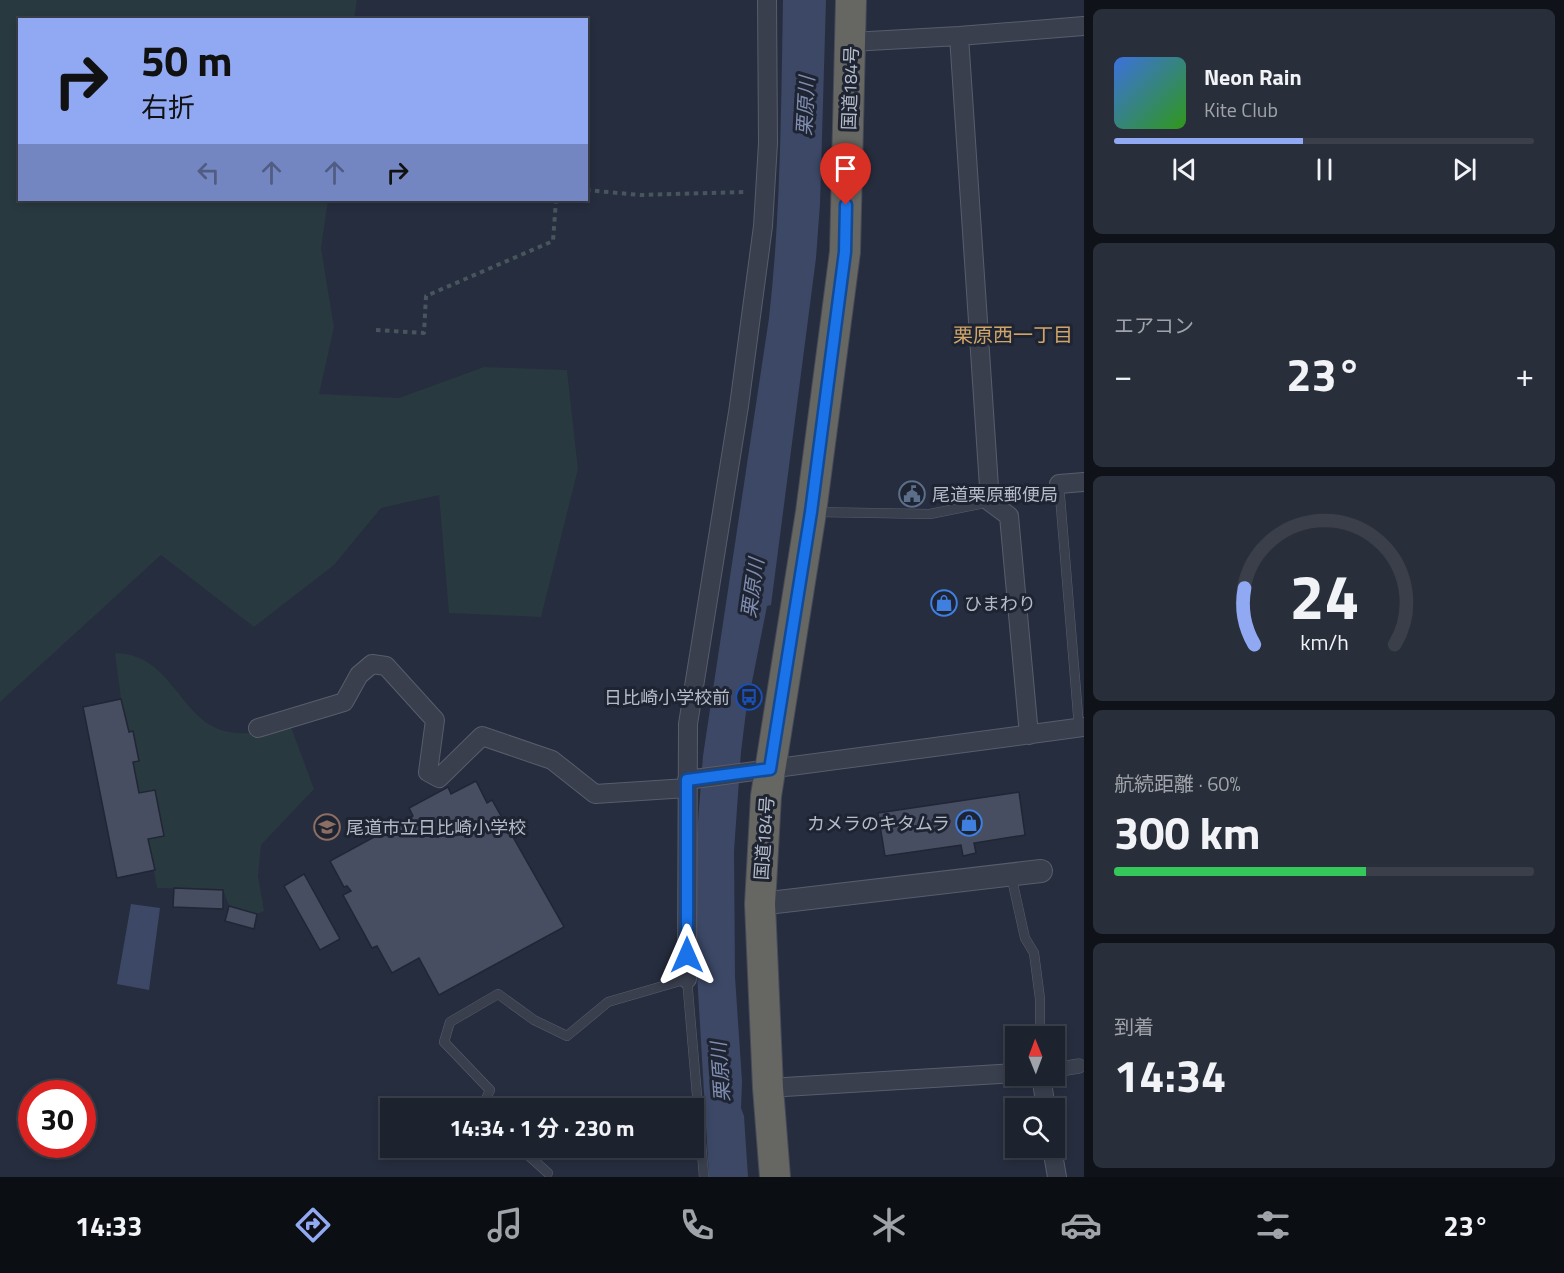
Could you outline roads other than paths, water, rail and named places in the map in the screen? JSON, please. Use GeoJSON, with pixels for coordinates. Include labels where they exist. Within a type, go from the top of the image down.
{"type":"FeatureCollection","features":[{"type":"Feature","properties":{"kind":"highway","name":"国道184号"},"geometry":{"type":"LineString","coordinates":[[775,1177],[768,1088],[760,904],[766,796],[759,771],[811,512],[845,252],[851,0]]}},
{"type":"Feature","properties":{"kind":"street"},"geometry":{"type":"LineString","coordinates":[[687,979],[691,782],[688,724],[752,319],[768,143],[765,0]]}},
{"type":"Feature","properties":{"kind":"street"},"geometry":{"type":"LineString","coordinates":[[851,42],[1084,26]]}},
{"type":"Feature","properties":{"kind":"street"},"geometry":{"type":"LineString","coordinates":[[959,36],[990,502],[1009,516],[1029,735]]}},
{"type":"Feature","properties":{"kind":"street"},"geometry":{"type":"LineString","coordinates":[[1059,484],[1084,482]]}},
{"type":"Feature","properties":{"kind":"street"},"geometry":{"type":"LineString","coordinates":[[258,728],[344,702],[359,675],[372,664],[387,666],[435,720],[429,772],[439,778],[482,736],[552,759],[595,794],[1082,727]]}},
{"type":"Feature","properties":{"kind":"street"},"geometry":{"type":"LineString","coordinates":[[760,904],[1041,872]]}},
{"type":"Feature","properties":{"kind":"street"},"geometry":{"type":"LineString","coordinates":[[768,1088],[1005,1074]]}},
{"type":"Feature","properties":{"kind":"street"},"geometry":{"type":"LineString","coordinates":[[1054,1158],[1057,1177]]}},
{"type":"Feature","properties":{"kind":"lane"},"geometry":{"type":"LineString","coordinates":[[1059,484],[1082,727]]}},
{"type":"Feature","properties":{"kind":"lane"},"geometry":{"type":"LineString","coordinates":[[811,512],[930,513],[990,502]]}},
{"type":"Feature","properties":{"kind":"lane"},"geometry":{"type":"LineString","coordinates":[[1011,875],[1025,938],[1034,954],[1040,999],[1040,1026]]}},
{"type":"Feature","properties":{"kind":"lane"},"geometry":{"type":"LineString","coordinates":[[486,1098],[490,1090],[444,1042],[450,1022],[498,994],[534,1020],[567,1036],[608,1002],[687,979],[704,1177]]}},
{"type":"Feature","properties":{"kind":"lane"},"geometry":{"type":"LineString","coordinates":[[531,1158],[548,1173]]}},
{"type":"Feature","properties":{"kind":"water","name":"栗原川"},"geometry":{"type":"Polygon","coordinates":[[[783,0],[826,0],[820,204],[816,258],[771,605],[767,606],[746,712],[741,752],[734,851],[735,977],[742,1081],[741,1108],[744,1116],[748,1177],[709,1177],[697,974],[696,848],[703,756],[769,318],[778,199],[783,0]]]}},
{"type":"Feature","properties":{"kind":"water"},"geometry":{"type":"Polygon","coordinates":[[[131,904],[160,908],[149,990],[117,984],[131,904]]]}},
{"type":"Feature","properties":{"kind":"place","name":"尾道栗原郵便局"},"geometry":{"type":"Point","coordinates":[912,494]}},
{"type":"Feature","properties":{"kind":"place","name":"ひまわり"},"geometry":{"type":"Point","coordinates":[944,603]}},
{"type":"Feature","properties":{"kind":"place","name":"日比崎小学校前"},"geometry":{"type":"Point","coordinates":[749,697]}},
{"type":"Feature","properties":{"kind":"place","name":"カメラのキタムラ"},"geometry":{"type":"Point","coordinates":[969,823]}},
{"type":"Feature","properties":{"kind":"place","name":"尾道市立日比崎小学校"},"geometry":{"type":"Point","coordinates":[327,827]}},
{"type":"Feature","properties":{"kind":"district","name":"栗原西一丁目"},"geometry":{"type":"Point","coordinates":[1013,334]}}]}
